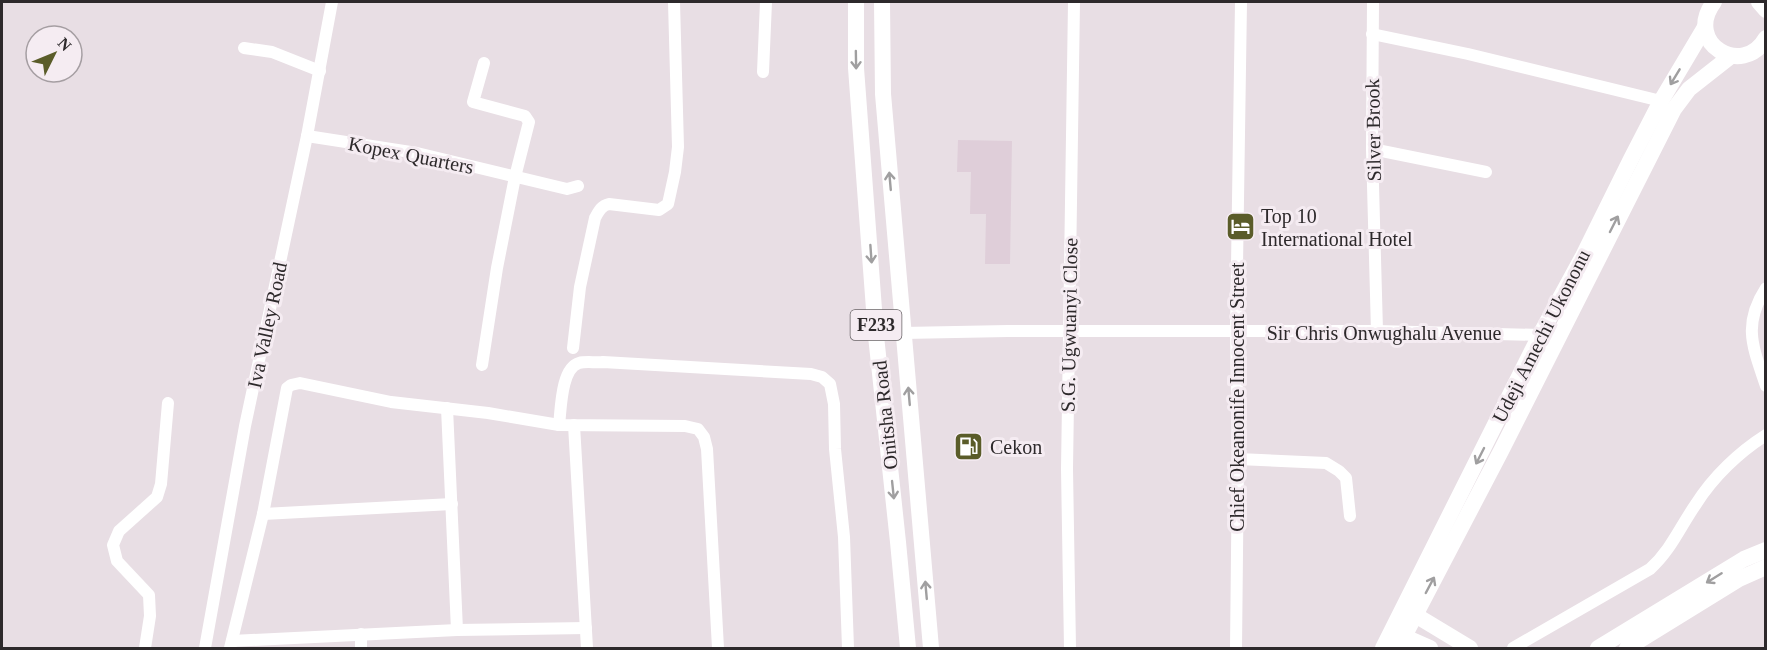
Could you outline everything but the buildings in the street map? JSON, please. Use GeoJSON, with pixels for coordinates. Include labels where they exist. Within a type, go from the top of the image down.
{"type":"FeatureCollection","features":[{"type":"Feature","properties":{"kind":"main road","name":"Onitsha Road"},"geometry":{"type":"LineString","coordinates":[[856,2],[856,68],[876,336],[908,648]]}},
{"type":"Feature","properties":{"kind":"main road","name":"Onitsha Road"},"geometry":{"type":"LineString","coordinates":[[882,2],[883,94],[931,648]]}},
{"type":"Feature","properties":{"kind":"main road","name":"Udeji Amechi Ukononu"},"geometry":{"type":"LineString","coordinates":[[1409,611],[1496,461],[1660,101],[1705,27],[1705,18],[1714,2]]}},
{"type":"Feature","properties":{"kind":"main road"},"geometry":{"type":"LineString","coordinates":[[1760,2],[1766,10]]}},
{"type":"Feature","properties":{"kind":"main road"},"geometry":{"type":"LineString","coordinates":[[1705,27],[1707,37],[1713,46],[1731,56],[1757,56],[1757,49],[1766,38]]}},
{"type":"Feature","properties":{"kind":"main road","name":"Udeji Amechi Ukononu"},"geometry":{"type":"LineString","coordinates":[[1383,648],[1398,639],[1409,611],[1540,335],[1589,260],[1674,109],[1689,89],[1731,56]]}},
{"type":"Feature","properties":{"kind":"main road"},"geometry":{"type":"LineString","coordinates":[[1598,648],[1744,559],[1766,550]]}},
{"type":"Feature","properties":{"kind":"main road"},"geometry":{"type":"LineString","coordinates":[[1627,648],[1739,579],[1766,567]]}},
{"type":"Feature","properties":{"kind":"main road"},"geometry":{"type":"LineString","coordinates":[[1409,611],[1470,648]]}},
{"type":"Feature","properties":{"kind":"main road"},"geometry":{"type":"LineString","coordinates":[[1398,639],[1430,648]]}},
{"type":"Feature","properties":{"kind":"street","name":"Iva Valley Road"},"geometry":{"type":"LineString","coordinates":[[205,648],[245,426],[333,2]]}},
{"type":"Feature","properties":{"kind":"street"},"geometry":{"type":"LineString","coordinates":[[573,348],[580,287],[599,211],[603,206],[609,204],[659,210],[668,204],[678,147],[675,2]]}},
{"type":"Feature","properties":{"kind":"street"},"geometry":{"type":"LineString","coordinates":[[763,72],[766,2]]}},
{"type":"Feature","properties":{"kind":"street","name":"S.G. Ugwuanyi Close"},"geometry":{"type":"LineString","coordinates":[[1070,648],[1067,469],[1074,2]]}},
{"type":"Feature","properties":{"kind":"street","name":"Chief Okeanonife Innocent Street"},"geometry":{"type":"LineString","coordinates":[[1236,648],[1238,459],[1236,332],[1241,2]]}},
{"type":"Feature","properties":{"kind":"street","name":"Silver Brook"},"geometry":{"type":"LineString","coordinates":[[1373,2],[1372,149],[1377,331]]}},
{"type":"Feature","properties":{"kind":"street"},"geometry":{"type":"LineString","coordinates":[[1372,34],[1446,49],[1660,101]]}},
{"type":"Feature","properties":{"kind":"street"},"geometry":{"type":"LineString","coordinates":[[244,48],[272,52],[320,70]]}},
{"type":"Feature","properties":{"kind":"street"},"geometry":{"type":"LineString","coordinates":[[482,365],[497,268],[515,177],[529,122],[525,116],[473,102],[484,63]]}},
{"type":"Feature","properties":{"kind":"street","name":"Kopex Quarters"},"geometry":{"type":"LineString","coordinates":[[307,136],[417,153],[567,189],[578,186]]}},
{"type":"Feature","properties":{"kind":"street"},"geometry":{"type":"LineString","coordinates":[[1372,149],[1486,172]]}},
{"type":"Feature","properties":{"kind":"street"},"geometry":{"type":"LineString","coordinates":[[1766,288],[1755,308],[1750,330],[1766,386]]}},
{"type":"Feature","properties":{"kind":"street","name":"Sir Chris Onwughalu Avenue"},"geometry":{"type":"LineString","coordinates":[[876,336],[903,333],[1377,331],[1540,335]]}},
{"type":"Feature","properties":{"kind":"street"},"geometry":{"type":"LineString","coordinates":[[559,425],[565,381],[573,366],[579,363],[603,362],[822,377],[830,384],[834,404],[835,449],[844,537],[848,648]]}},
{"type":"Feature","properties":{"kind":"street"},"geometry":{"type":"LineString","coordinates":[[586,628],[361,634],[231,645],[263,514],[287,388],[291,384],[300,383],[391,402],[559,425],[685,426],[698,429],[704,437],[707,449],[718,648]]}},
{"type":"Feature","properties":{"kind":"street"},"geometry":{"type":"LineString","coordinates":[[145,648],[150,616],[149,595],[117,561],[113,545],[119,531],[157,497],[161,484],[168,403]]}},
{"type":"Feature","properties":{"kind":"street"},"geometry":{"type":"LineString","coordinates":[[447,408],[457,630]]}},
{"type":"Feature","properties":{"kind":"street"},"geometry":{"type":"LineString","coordinates":[[574,425],[587,648]]}},
{"type":"Feature","properties":{"kind":"street"},"geometry":{"type":"LineString","coordinates":[[1513,648],[1650,568],[1662,558],[1696,503],[1717,477],[1754,442],[1766,435]]}},
{"type":"Feature","properties":{"kind":"street"},"geometry":{"type":"LineString","coordinates":[[1238,459],[1326,463],[1332,466],[1346,478],[1350,516]]}},
{"type":"Feature","properties":{"kind":"street"},"geometry":{"type":"LineString","coordinates":[[263,514],[452,504]]}},
{"type":"Feature","properties":{"kind":"street"},"geometry":{"type":"LineString","coordinates":[[361,634],[361,648]]}},
{"type":"Feature","properties":{"kind":"shaded area"},"geometry":{"type":"Polygon","coordinates":[[[958,140],[1012,141],[1010,264],[985,264],[986,214],[970,214],[971,172],[957,172],[958,140]]]}},
{"type":"Feature","properties":{"kind":"place","name":"Top 10 International Hotel"},"geometry":{"type":"Point","coordinates":[1240,227]}},
{"type":"Feature","properties":{"kind":"place","name":"Cekon"},"geometry":{"type":"Point","coordinates":[969,447]}}]}
